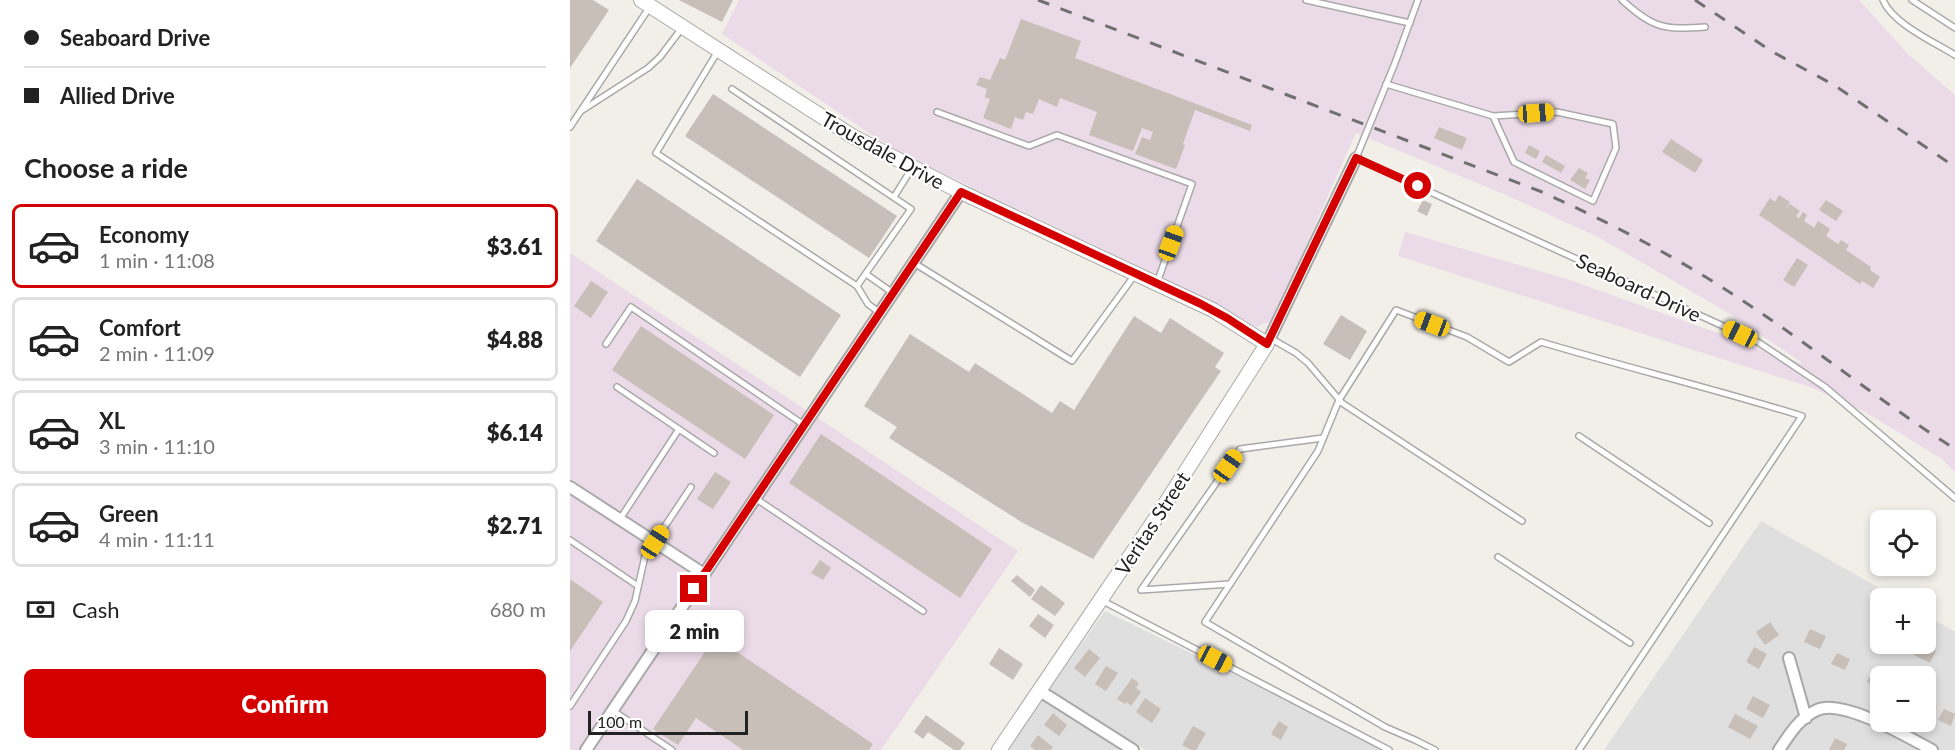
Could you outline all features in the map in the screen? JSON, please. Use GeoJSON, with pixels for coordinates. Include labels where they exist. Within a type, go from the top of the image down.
{"type":"FeatureCollection","features":[{"type":"Feature","properties":{"kind":"street","name":"Trousdale Drive"},"geometry":{"type":"LineString","coordinates":[[646,3],[852,136],[961,192],[1157,282],[1268,341]]}},
{"type":"Feature","properties":{"kind":"street","name":"Veritas Street"},"geometry":{"type":"LineString","coordinates":[[999,750],[1160,512],[1268,341],[1356,158]]}},
{"type":"Feature","properties":{"kind":"street"},"geometry":{"type":"LineString","coordinates":[[586,750],[961,192]]}},
{"type":"Feature","properties":{"kind":"street"},"geometry":{"type":"LineString","coordinates":[[570,487],[704,574]]}},
{"type":"Feature","properties":{"kind":"street"},"geometry":{"type":"LineString","coordinates":[[1789,658],[1806,718]]}},
{"type":"Feature","properties":{"kind":"street"},"geometry":{"type":"LineString","coordinates":[[1040,691],[1133,750]]}},
{"type":"Feature","properties":{"kind":"street"},"geometry":{"type":"LineString","coordinates":[[1779,750],[1795,726],[1818,710],[1835,708],[1866,717],[1932,750]]}},
{"type":"Feature","properties":{"kind":"lane"},"geometry":{"type":"LineString","coordinates":[[1306,0],[1410,23]]}},
{"type":"Feature","properties":{"kind":"lane"},"geometry":{"type":"LineString","coordinates":[[1356,158],[1418,0]]}},
{"type":"Feature","properties":{"kind":"lane"},"geometry":{"type":"LineString","coordinates":[[1622,0],[1639,16],[1658,26],[1666,25],[1674,29],[1705,27]]}},
{"type":"Feature","properties":{"kind":"lane"},"geometry":{"type":"LineString","coordinates":[[1883,0],[1896,19],[1955,56]]}},
{"type":"Feature","properties":{"kind":"lane"},"geometry":{"type":"LineString","coordinates":[[1912,0],[1955,28]]}},
{"type":"Feature","properties":{"kind":"lane"},"geometry":{"type":"LineString","coordinates":[[570,127],[646,3]]}},
{"type":"Feature","properties":{"kind":"lane"},"geometry":{"type":"LineString","coordinates":[[580,112],[648,68],[660,57],[682,28]]}},
{"type":"Feature","properties":{"kind":"lane"},"geometry":{"type":"LineString","coordinates":[[718,51],[656,153],[857,286],[868,304],[880,313]]}},
{"type":"Feature","properties":{"kind":"lane"},"geometry":{"type":"LineString","coordinates":[[1386,84],[1493,116],[1557,112],[1613,124],[1616,148],[1593,201],[1514,162],[1493,116]]}},
{"type":"Feature","properties":{"kind":"lane"},"geometry":{"type":"LineString","coordinates":[[732,89],[911,209],[857,286]]}},
{"type":"Feature","properties":{"kind":"lane"},"geometry":{"type":"LineString","coordinates":[[937,112],[1029,146],[1057,135],[1192,184],[1157,282]]}},
{"type":"Feature","properties":{"kind":"lane","name":"Seaboard Drive"},"geometry":{"type":"LineString","coordinates":[[1356,158],[1758,342],[1825,387],[1955,498]]}},
{"type":"Feature","properties":{"kind":"lane"},"geometry":{"type":"LineString","coordinates":[[894,197],[912,167]]}},
{"type":"Feature","properties":{"kind":"lane"},"geometry":{"type":"LineString","coordinates":[[914,263],[1072,361],[1136,273]]}},
{"type":"Feature","properties":{"kind":"lane"},"geometry":{"type":"LineString","coordinates":[[866,274],[893,293]]}},
{"type":"Feature","properties":{"kind":"lane"},"geometry":{"type":"LineString","coordinates":[[606,344],[631,307],[804,424]]}},
{"type":"Feature","properties":{"kind":"lane"},"geometry":{"type":"LineString","coordinates":[[1434,750],[1385,727],[1205,622],[1318,451],[1339,400],[1396,310],[1467,337],[1509,362],[1541,342],[1625,367],[1721,391],[1802,416],[1578,750]]}},
{"type":"Feature","properties":{"kind":"lane"},"geometry":{"type":"LineString","coordinates":[[1268,341],[1296,353],[1308,363],[1339,400],[1522,521]]}},
{"type":"Feature","properties":{"kind":"lane"},"geometry":{"type":"LineString","coordinates":[[617,387],[714,453]]}},
{"type":"Feature","properties":{"kind":"lane"},"geometry":{"type":"LineString","coordinates":[[620,519],[679,429]]}},
{"type":"Feature","properties":{"kind":"lane"},"geometry":{"type":"LineString","coordinates":[[1579,436],[1709,523]]}},
{"type":"Feature","properties":{"kind":"lane"},"geometry":{"type":"LineString","coordinates":[[1230,584],[1141,590],[1240,449],[1323,438]]}},
{"type":"Feature","properties":{"kind":"lane"},"geometry":{"type":"LineString","coordinates":[[570,706],[626,621],[635,601],[645,556],[691,487]]}},
{"type":"Feature","properties":{"kind":"lane"},"geometry":{"type":"LineString","coordinates":[[755,498],[923,611]]}},
{"type":"Feature","properties":{"kind":"lane"},"geometry":{"type":"LineString","coordinates":[[570,540],[638,586]]}},
{"type":"Feature","properties":{"kind":"lane"},"geometry":{"type":"LineString","coordinates":[[1498,557],[1630,643]]}},
{"type":"Feature","properties":{"kind":"lane"},"geometry":{"type":"LineString","coordinates":[[1101,600],[1389,750]]}},
{"type":"Feature","properties":{"kind":"lane"},"geometry":{"type":"LineString","coordinates":[[612,710],[672,750]]}},
{"type":"Feature","properties":{"kind":"shaded area"},"geometry":{"type":"Polygon","coordinates":[[[739,0],[1859,0],[1908,54],[1955,95],[1955,472],[1942,459],[1865,412],[1810,387],[1398,256],[1405,232],[1567,279],[1804,364],[1732,315],[1598,237],[1506,195],[1356,133],[1272,321],[1256,327],[1211,300],[907,157],[722,34],[739,0]]]}},
{"type":"Feature","properties":{"kind":"shaded area"},"geometry":{"type":"Polygon","coordinates":[[[570,253],[1018,551],[881,750],[570,750],[570,253]]]}},
{"type":"Feature","properties":{"kind":"shaded area"},"geometry":{"type":"Polygon","coordinates":[[[1761,521],[1879,588],[1870,588],[1870,654],[1936,654],[1936,621],[1955,632],[1955,750],[1604,750],[1761,521]]]}},
{"type":"Feature","properties":{"kind":"shaded area"},"geometry":{"type":"Polygon","coordinates":[[[1105,611],[1389,750],[1146,750],[1049,689],[1105,611]]]}},
{"type":"Feature","properties":{"kind":"shaded area"},"geometry":{"type":"Polygon","coordinates":[[[1043,699],[1120,750],[1008,750],[1043,699]]]}},
{"type":"Feature","properties":{"kind":"building"},"geometry":{"type":"Polygon","coordinates":[[[570,0],[593,0],[609,10],[570,68],[570,0]]]}},
{"type":"Feature","properties":{"kind":"building"},"geometry":{"type":"Polygon","coordinates":[[[679,0],[733,0],[722,22],[679,0]]]}},
{"type":"Feature","properties":{"kind":"building"},"geometry":{"type":"Polygon","coordinates":[[[1021,19],[1081,41],[1075,58],[1252,125],[1250,131],[1195,110],[1176,169],[1135,154],[1142,137],[1150,140],[1153,132],[1142,128],[1133,151],[1089,135],[1097,112],[1060,98],[1057,107],[1039,99],[1033,114],[1026,112],[1023,120],[1015,117],[1011,129],[983,118],[990,99],[985,97],[987,89],[976,85],[980,77],[990,80],[1000,58],[1005,60],[1021,19]]]}},
{"type":"Feature","properties":{"kind":"building"},"geometry":{"type":"Polygon","coordinates":[[[713,94],[897,216],[869,258],[685,136],[713,94]]]}},
{"type":"Feature","properties":{"kind":"building"},"geometry":{"type":"Polygon","coordinates":[[[1439,127],[1467,138],[1462,150],[1434,138],[1439,127]]]}},
{"type":"Feature","properties":{"kind":"building"},"geometry":{"type":"Polygon","coordinates":[[[1671,139],[1703,160],[1695,173],[1662,152],[1671,139]]]}},
{"type":"Feature","properties":{"kind":"building"},"geometry":{"type":"Polygon","coordinates":[[[1529,145],[1540,151],[1536,159],[1525,153],[1529,145]]]}},
{"type":"Feature","properties":{"kind":"building"},"geometry":{"type":"Polygon","coordinates":[[[1546,155],[1565,166],[1561,173],[1542,162],[1546,155]]]}},
{"type":"Feature","properties":{"kind":"building"},"geometry":{"type":"Polygon","coordinates":[[[1579,168],[1588,173],[1585,178],[1590,180],[1585,189],[1570,180],[1579,168]]]}},
{"type":"Feature","properties":{"kind":"building"},"geometry":{"type":"Polygon","coordinates":[[[637,179],[841,315],[800,377],[596,241],[637,179]]]}},
{"type":"Feature","properties":{"kind":"building"},"geometry":{"type":"Polygon","coordinates":[[[1779,195],[1790,202],[1786,209],[1790,204],[1800,211],[1796,216],[1799,218],[1803,212],[1807,215],[1804,221],[1814,228],[1818,221],[1830,229],[1826,236],[1838,244],[1841,240],[1849,245],[1846,250],[1871,267],[1870,270],[1880,277],[1873,288],[1862,281],[1860,284],[1759,215],[1770,198],[1775,202],[1779,195]]]}},
{"type":"Feature","properties":{"kind":"building"},"geometry":{"type":"Polygon","coordinates":[[[1423,200],[1432,204],[1427,216],[1417,211],[1423,200]]]}},
{"type":"Feature","properties":{"kind":"building"},"geometry":{"type":"Polygon","coordinates":[[[1826,200],[1843,211],[1836,221],[1819,210],[1826,200]]]}},
{"type":"Feature","properties":{"kind":"building"},"geometry":{"type":"Polygon","coordinates":[[[1797,258],[1808,265],[1794,287],[1783,280],[1797,258]]]}},
{"type":"Feature","properties":{"kind":"building"},"geometry":{"type":"Polygon","coordinates":[[[591,281],[608,292],[591,318],[574,306],[591,281]]]}},
{"type":"Feature","properties":{"kind":"building"},"geometry":{"type":"Polygon","coordinates":[[[1341,315],[1367,331],[1350,360],[1323,344],[1341,315]]]}},
{"type":"Feature","properties":{"kind":"building"},"geometry":{"type":"Polygon","coordinates":[[[1134,316],[1161,333],[1170,318],[1224,353],[1215,367],[1221,371],[1093,559],[1023,523],[889,438],[897,427],[864,406],[910,334],[969,372],[975,363],[1052,413],[1060,401],[1074,410],[1134,316]]]}},
{"type":"Feature","properties":{"kind":"building"},"geometry":{"type":"Polygon","coordinates":[[[641,326],[774,415],[745,459],[612,370],[641,326]]]}},
{"type":"Feature","properties":{"kind":"building"},"geometry":{"type":"Polygon","coordinates":[[[821,434],[992,549],[960,598],[789,483],[821,434]]]}},
{"type":"Feature","properties":{"kind":"building"},"geometry":{"type":"Polygon","coordinates":[[[715,472],[731,482],[713,509],[697,499],[715,472]]]}},
{"type":"Feature","properties":{"kind":"building"},"geometry":{"type":"Polygon","coordinates":[[[820,560],[831,568],[823,580],[811,573],[820,560]]]}},
{"type":"Feature","properties":{"kind":"building"},"geometry":{"type":"Polygon","coordinates":[[[1017,575],[1035,590],[1030,597],[1011,581],[1017,575]]]}},
{"type":"Feature","properties":{"kind":"building"},"geometry":{"type":"Polygon","coordinates":[[[570,579],[603,602],[570,651],[570,579]]]}},
{"type":"Feature","properties":{"kind":"building"},"geometry":{"type":"Polygon","coordinates":[[[1041,585],[1065,603],[1055,616],[1031,599],[1041,585]]]}},
{"type":"Feature","properties":{"kind":"building"},"geometry":{"type":"Polygon","coordinates":[[[1038,614],[1054,625],[1045,638],[1029,626],[1038,614]]]}},
{"type":"Feature","properties":{"kind":"building"},"geometry":{"type":"Polygon","coordinates":[[[1770,622],[1779,635],[1765,645],[1756,632],[1770,622]]]}},
{"type":"Feature","properties":{"kind":"building"},"geometry":{"type":"Polygon","coordinates":[[[1810,629],[1826,636],[1820,649],[1804,642],[1810,629]]]}},
{"type":"Feature","properties":{"kind":"building"},"geometry":{"type":"Polygon","coordinates":[[[715,637],[873,744],[869,750],[743,750],[696,718],[678,745],[653,729],[715,637]]]}},
{"type":"Feature","properties":{"kind":"building"},"geometry":{"type":"Polygon","coordinates":[[[1754,647],[1767,654],[1759,669],[1746,662],[1754,647]]]}},
{"type":"Feature","properties":{"kind":"building"},"geometry":{"type":"Polygon","coordinates":[[[999,648],[1023,664],[1013,680],[989,664],[999,648]]]}},
{"type":"Feature","properties":{"kind":"building"},"geometry":{"type":"Polygon","coordinates":[[[1089,649],[1100,658],[1085,677],[1074,668],[1089,649]]]}},
{"type":"Feature","properties":{"kind":"building"},"geometry":{"type":"Polygon","coordinates":[[[1837,653],[1850,659],[1845,670],[1831,664],[1837,653]]]}},
{"type":"Feature","properties":{"kind":"building"},"geometry":{"type":"Polygon","coordinates":[[[1915,654],[1934,654],[1930,663],[1915,654]]]}},
{"type":"Feature","properties":{"kind":"building"},"geometry":{"type":"Polygon","coordinates":[[[1106,666],[1118,673],[1106,691],[1095,684],[1106,666]]]}},
{"type":"Feature","properties":{"kind":"building"},"geometry":{"type":"Polygon","coordinates":[[[1132,678],[1139,683],[1136,688],[1141,692],[1131,706],[1117,699],[1132,678]]]}},
{"type":"Feature","properties":{"kind":"building"},"geometry":{"type":"Polygon","coordinates":[[[1753,696],[1770,705],[1763,718],[1746,709],[1753,696]]]}},
{"type":"Feature","properties":{"kind":"building"},"geometry":{"type":"Polygon","coordinates":[[[1145,698],[1161,709],[1152,723],[1136,712],[1145,698]]]}},
{"type":"Feature","properties":{"kind":"building"},"geometry":{"type":"Polygon","coordinates":[[[1944,709],[1955,714],[1951,726],[1938,720],[1944,709]]]}},
{"type":"Feature","properties":{"kind":"building"},"geometry":{"type":"Polygon","coordinates":[[[1053,713],[1067,725],[1059,736],[1044,725],[1053,713]]]}},
{"type":"Feature","properties":{"kind":"building"},"geometry":{"type":"Polygon","coordinates":[[[1735,714],[1758,726],[1750,739],[1728,727],[1735,714]]]}},
{"type":"Feature","properties":{"kind":"building"},"geometry":{"type":"Polygon","coordinates":[[[926,715],[965,743],[960,750],[954,750],[928,732],[923,739],[914,732],[926,715]]]}},
{"type":"Feature","properties":{"kind":"building"},"geometry":{"type":"Polygon","coordinates":[[[1279,721],[1288,727],[1281,740],[1271,734],[1279,721]]]}},
{"type":"Feature","properties":{"kind":"building"},"geometry":{"type":"Polygon","coordinates":[[[1193,726],[1206,733],[1196,750],[1182,745],[1193,726]]]}},
{"type":"Feature","properties":{"kind":"building"},"geometry":{"type":"Polygon","coordinates":[[[1038,735],[1053,747],[1051,750],[1035,750],[1030,746],[1038,735]]]}},
{"type":"Feature","properties":{"kind":"building"},"geometry":{"type":"Polygon","coordinates":[[[1835,738],[1847,744],[1844,750],[1829,750],[1835,738]]]}},
{"type":"Feature","properties":{"kind":"railway"},"geometry":{"type":"LineString","coordinates":[[1038,0],[1542,192],[1591,215],[1711,280],[1955,449]]}},
{"type":"Feature","properties":{"kind":"railway"},"geometry":{"type":"LineString","coordinates":[[1695,0],[1771,51],[1834,85],[1955,167]]}},
{"type":"Feature","properties":{"kind":"route"},"geometry":{"type":"LineString","coordinates":[[694,589],[961,192],[1199,303],[1267,344],[1356,158],[1418,186]]}}]}
